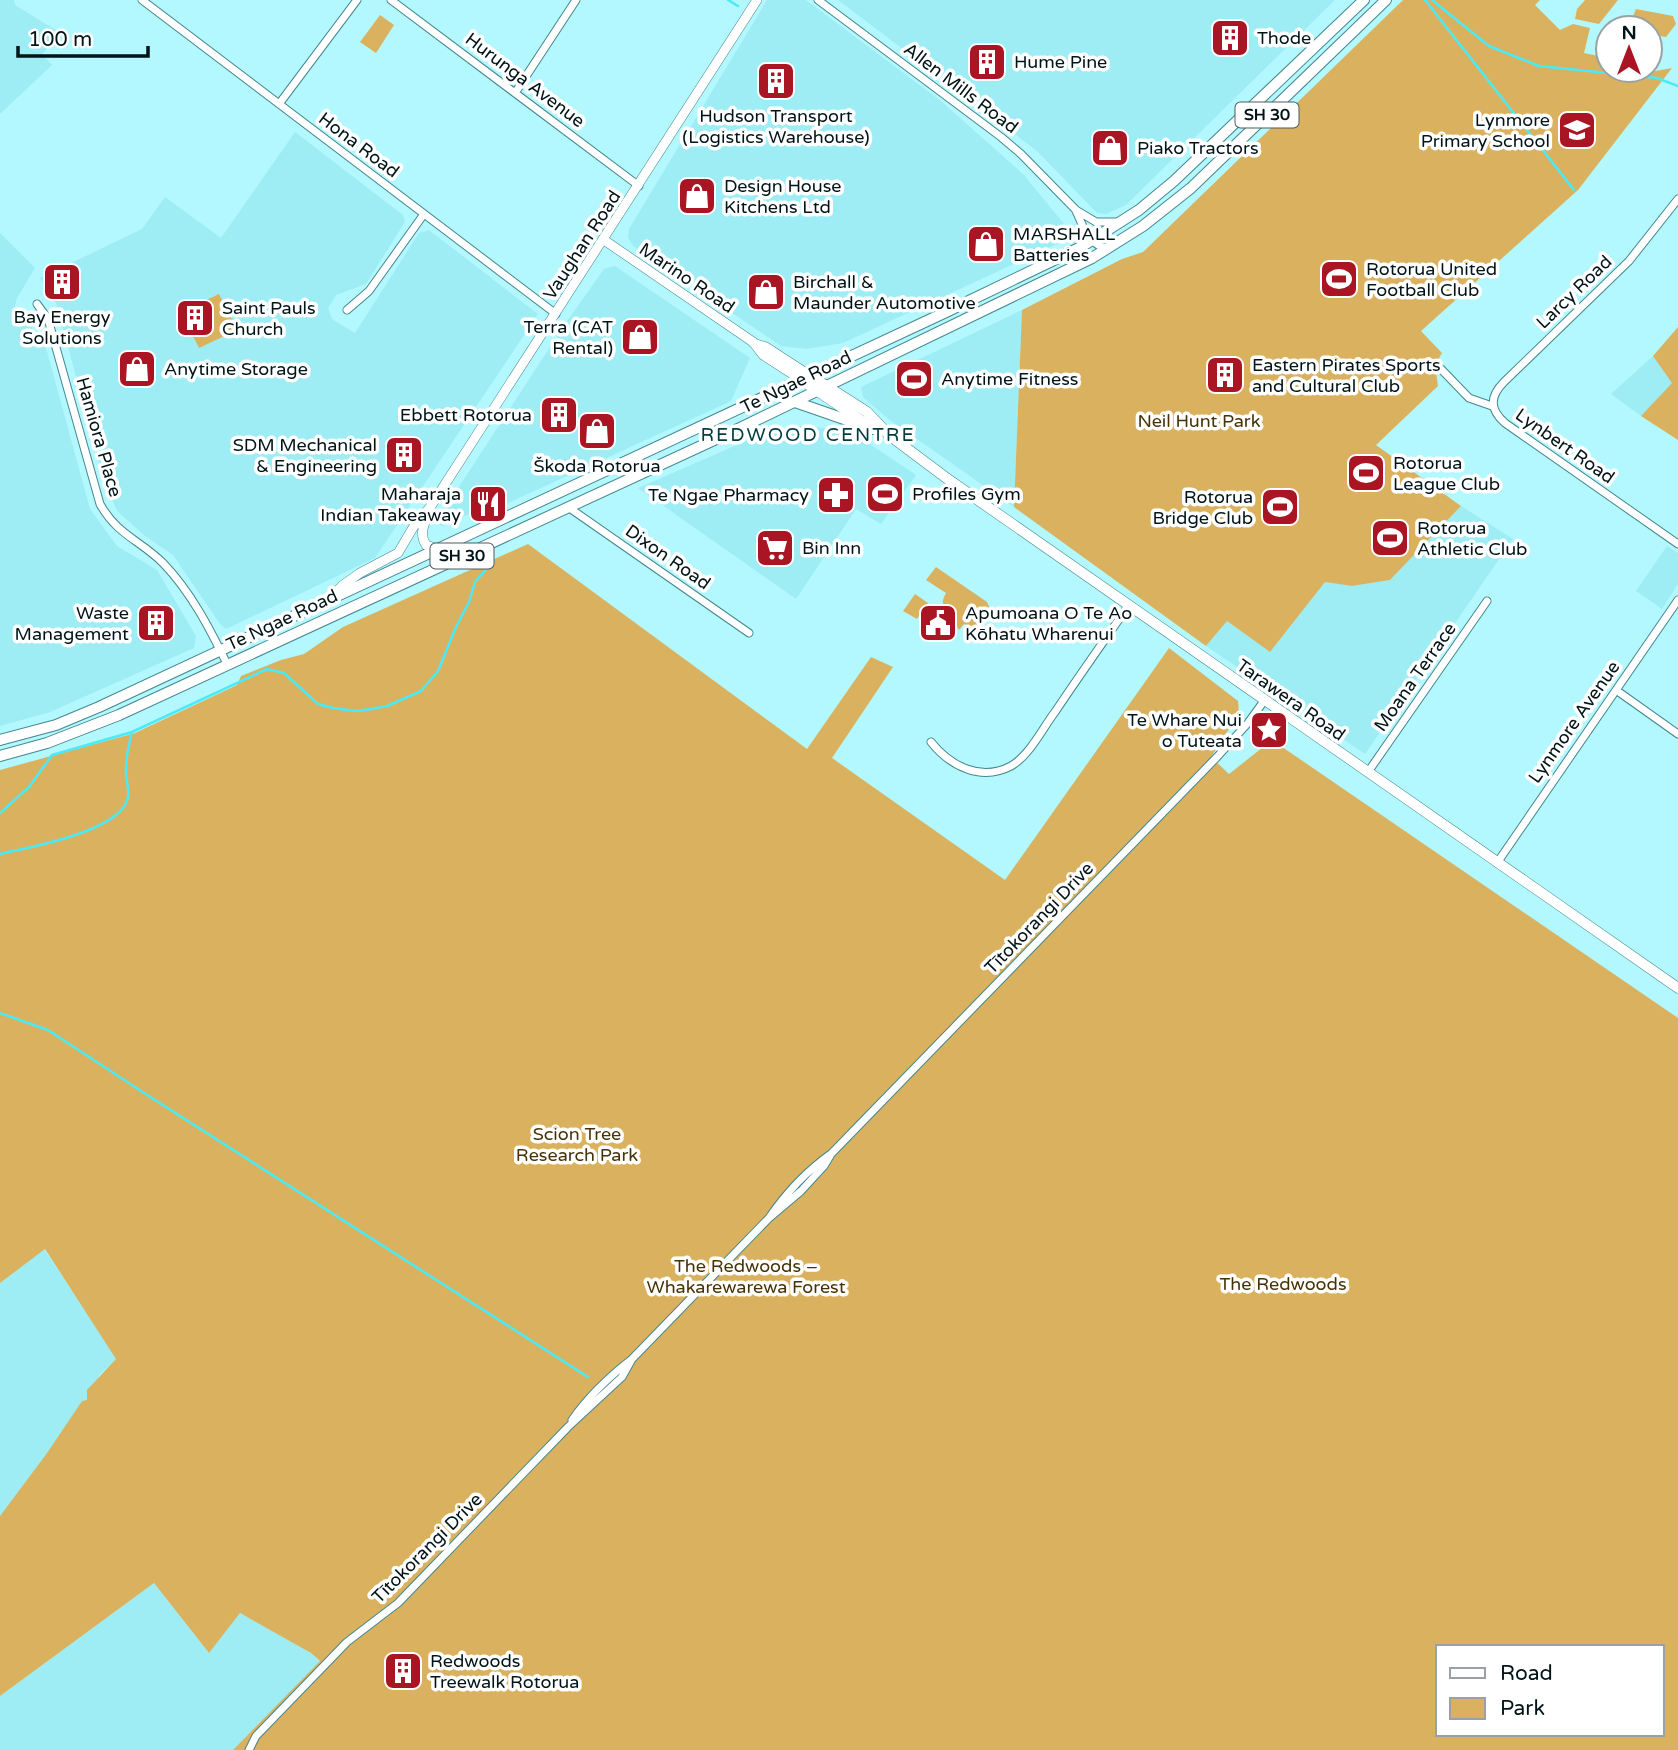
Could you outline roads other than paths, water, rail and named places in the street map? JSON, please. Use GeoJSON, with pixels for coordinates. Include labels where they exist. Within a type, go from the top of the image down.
{"type":"FeatureCollection","features":[{"type":"Feature","properties":{"kind":"highway","name":"Te Ngae Road"},"geometry":{"type":"LineString","coordinates":[[0,740],[67,720],[438,550],[944,313],[1123,221],[1174,181],[1364,0]]}},
{"type":"Feature","properties":{"kind":"highway","name":"Te Ngae Road"},"geometry":{"type":"LineString","coordinates":[[0,756],[80,731],[227,664],[823,389],[1108,249],[1143,226],[1191,188],[1386,0]]}},
{"type":"Feature","properties":{"kind":"highway"},"geometry":{"type":"LineString","coordinates":[[795,402],[873,429]]}},
{"type":"Feature","properties":{"kind":"main road"},"geometry":{"type":"LineString","coordinates":[[805,377],[823,389]]}},
{"type":"Feature","properties":{"kind":"main road","name":"Tarawera Road"},"geometry":{"type":"LineString","coordinates":[[823,389],[873,429],[889,435]]}},
{"type":"Feature","properties":{"kind":"main road","name":"Tarawera Road"},"geometry":{"type":"LineString","coordinates":[[823,389],[866,412],[889,435],[945,477],[1678,988]]}},
{"type":"Feature","properties":{"kind":"street","name":"Hona Road"},"geometry":{"type":"LineString","coordinates":[[142,0],[556,314]]}},
{"type":"Feature","properties":{"kind":"street"},"geometry":{"type":"LineString","coordinates":[[279,104],[357,0]]}},
{"type":"Feature","properties":{"kind":"street","name":"Hurunga Avenue"},"geometry":{"type":"LineString","coordinates":[[391,0],[406,6],[515,93],[639,186]]}},
{"type":"Feature","properties":{"kind":"street"},"geometry":{"type":"LineString","coordinates":[[515,93],[576,0]]}},
{"type":"Feature","properties":{"kind":"street","name":"Vaughan Road"},"geometry":{"type":"LineString","coordinates":[[328,600],[342,585],[398,553],[556,314],[757,0]]}},
{"type":"Feature","properties":{"kind":"street","name":"Allen Mills Road"},"geometry":{"type":"LineString","coordinates":[[818,0],[1006,142],[1076,210],[1096,222],[1110,224],[1123,221]]}},
{"type":"Feature","properties":{"kind":"street","name":"Larcy Road"},"geometry":{"type":"LineString","coordinates":[[1492,406],[1493,396],[1501,384],[1629,261],[1678,198]]}},
{"type":"Feature","properties":{"kind":"street","name":"Allen Mills Road"},"geometry":{"type":"LineString","coordinates":[[1076,210],[1085,241]]}},
{"type":"Feature","properties":{"kind":"street"},"geometry":{"type":"LineString","coordinates":[[347,310],[369,290],[424,214]]}},
{"type":"Feature","properties":{"kind":"street","name":"Marino Road"},"geometry":{"type":"LineString","coordinates":[[604,240],[753,342],[763,355],[805,377]]}},
{"type":"Feature","properties":{"kind":"street"},"geometry":{"type":"LineString","coordinates":[[1085,241],[1108,249]]}},
{"type":"Feature","properties":{"kind":"street","name":"Hamiora Place"},"geometry":{"type":"LineString","coordinates":[[37,304],[48,319],[100,504],[116,527],[146,549],[176,577],[189,595],[227,664]]}},
{"type":"Feature","properties":{"kind":"street","name":"Lynbert Road"},"geometry":{"type":"LineString","coordinates":[[1441,369],[1469,398],[1492,406],[1504,423],[1678,544]]}},
{"type":"Feature","properties":{"kind":"street","name":"Vaughan Road"},"geometry":{"type":"LineString","coordinates":[[431,506],[422,529],[422,538],[426,545],[438,550]]}},
{"type":"Feature","properties":{"kind":"street","name":"Dixon Road"},"geometry":{"type":"LineString","coordinates":[[568,507],[749,633]]}},
{"type":"Feature","properties":{"kind":"street","name":"Lynmore Avenue"},"geometry":{"type":"LineString","coordinates":[[1497,863],[1678,600]]}},
{"type":"Feature","properties":{"kind":"street","name":"Moana Terrace"},"geometry":{"type":"LineString","coordinates":[[1368,772],[1488,601]]}},
{"type":"Feature","properties":{"kind":"street"},"geometry":{"type":"LineString","coordinates":[[930,742],[944,756],[973,771],[995,772],[1017,762],[1129,605]]}},
{"type":"Feature","properties":{"kind":"street"},"geometry":{"type":"LineString","coordinates":[[1616,690],[1678,734]]}},
{"type":"Feature","properties":{"kind":"street","name":"Tītokorangi Drive"},"geometry":{"type":"LineString","coordinates":[[249,1750],[256,1736],[347,1643],[398,1603],[568,1427],[580,1408],[615,1372],[632,1359],[769,1218],[801,1191],[832,1153],[1217,757],[1264,701]]}},
{"type":"Feature","properties":{"kind":"waterway"},"geometry":{"type":"LineString","coordinates":[[728,0],[738,6]]}},
{"type":"Feature","properties":{"kind":"waterway"},"geometry":{"type":"LineString","coordinates":[[1425,0],[1574,190]]}},
{"type":"Feature","properties":{"kind":"waterway"},"geometry":{"type":"LineString","coordinates":[[1432,0],[1489,46],[1539,66],[1657,78],[1678,86]]}},
{"type":"Feature","properties":{"kind":"waterway"},"geometry":{"type":"LineString","coordinates":[[0,813],[29,787],[52,755],[132,732],[267,669],[284,673],[318,704],[333,708],[356,711],[387,706],[421,691],[438,671],[469,602],[475,582],[494,560]]}},
{"type":"Feature","properties":{"kind":"waterway"},"geometry":{"type":"LineString","coordinates":[[0,854],[73,836],[110,819],[122,809],[128,797],[126,764],[132,732]]}},
{"type":"Feature","properties":{"kind":"waterway"},"geometry":{"type":"LineString","coordinates":[[0,1013],[48,1030],[588,1377]]}},
{"type":"Feature","properties":{"kind":"place","name":"Thode"},"geometry":{"type":"Point","coordinates":[1230,38]}},
{"type":"Feature","properties":{"kind":"place","name":"Hume Pine"},"geometry":{"type":"Point","coordinates":[987,62]}},
{"type":"Feature","properties":{"kind":"place","name":"Hudson Transport (Logistics Warehouse)"},"geometry":{"type":"Point","coordinates":[776,81]}},
{"type":"Feature","properties":{"kind":"place","name":"Lynmore Primary School"},"geometry":{"type":"Point","coordinates":[1577,130]}},
{"type":"Feature","properties":{"kind":"place","name":"Piako Tractors"},"geometry":{"type":"Point","coordinates":[1110,148]}},
{"type":"Feature","properties":{"kind":"place","name":"Design House Kitchens Ltd"},"geometry":{"type":"Point","coordinates":[697,196]}},
{"type":"Feature","properties":{"kind":"place","name":"MARSHALL Batteries"},"geometry":{"type":"Point","coordinates":[986,244]}},
{"type":"Feature","properties":{"kind":"place","name":"Rotorua United Football Club"},"geometry":{"type":"Point","coordinates":[1339,279]}},
{"type":"Feature","properties":{"kind":"place","name":"Bay Energy Solutions"},"geometry":{"type":"Point","coordinates":[62,282]}},
{"type":"Feature","properties":{"kind":"place","name":"Birchall & Maunder Automotive"},"geometry":{"type":"Point","coordinates":[766,292]}},
{"type":"Feature","properties":{"kind":"place","name":"Saint Pauls Church"},"geometry":{"type":"Point","coordinates":[195,318]}},
{"type":"Feature","properties":{"kind":"place","name":"Terra (CAT Rental)"},"geometry":{"type":"Point","coordinates":[640,337]}},
{"type":"Feature","properties":{"kind":"place","name":"Anytime Storage"},"geometry":{"type":"Point","coordinates":[137,369]}},
{"type":"Feature","properties":{"kind":"place","name":"Eastern Pirates Sports and Cultural Club"},"geometry":{"type":"Point","coordinates":[1225,375]}},
{"type":"Feature","properties":{"kind":"place","name":"Anytime Fitness"},"geometry":{"type":"Point","coordinates":[914,379]}},
{"type":"Feature","properties":{"kind":"place","name":"Ebbett Rotorua"},"geometry":{"type":"Point","coordinates":[559,415]}},
{"type":"Feature","properties":{"kind":"place","name":"Škoda Rotorua"},"geometry":{"type":"Point","coordinates":[597,431]}},
{"type":"Feature","properties":{"kind":"place","name":"SDM Mechanical & Engineering"},"geometry":{"type":"Point","coordinates":[404,455]}},
{"type":"Feature","properties":{"kind":"place","name":"Rotorua League Club"},"geometry":{"type":"Point","coordinates":[1366,473]}},
{"type":"Feature","properties":{"kind":"place","name":"Profiles Gym"},"geometry":{"type":"Point","coordinates":[885,494]}},
{"type":"Feature","properties":{"kind":"place","name":"Te Ngae Pharmacy"},"geometry":{"type":"Point","coordinates":[836,495]}},
{"type":"Feature","properties":{"kind":"place","name":"Maharaja Indian Takeaway"},"geometry":{"type":"Point","coordinates":[488,504]}},
{"type":"Feature","properties":{"kind":"place","name":"Rotorua Bridge Club"},"geometry":{"type":"Point","coordinates":[1280,507]}},
{"type":"Feature","properties":{"kind":"place","name":"Rotorua Athletic Club"},"geometry":{"type":"Point","coordinates":[1390,538]}},
{"type":"Feature","properties":{"kind":"place","name":"Bin Inn"},"geometry":{"type":"Point","coordinates":[775,548]}},
{"type":"Feature","properties":{"kind":"place","name":"Waste Management"},"geometry":{"type":"Point","coordinates":[156,623]}},
{"type":"Feature","properties":{"kind":"place","name":"Apumoana O Te Ao Kōhatu Wharenui"},"geometry":{"type":"Point","coordinates":[938,623]}},
{"type":"Feature","properties":{"kind":"place","name":"Te Whare Nui o Tuteata"},"geometry":{"type":"Point","coordinates":[1269,730]}},
{"type":"Feature","properties":{"kind":"place","name":"Redwoods Treewalk Rotorua"},"geometry":{"type":"Point","coordinates":[403,1671]}},
{"type":"Feature","properties":{"kind":"district","name":"REDWOOD CENTRE"},"geometry":{"type":"Point","coordinates":[808,435]}},
{"type":"Feature","properties":{"kind":"park label","name":"Neil Hunt Park"},"geometry":{"type":"Point","coordinates":[1199,421]}},
{"type":"Feature","properties":{"kind":"park label","name":"Scion Tree Research Park"},"geometry":{"type":"Point","coordinates":[577,1144]}},
{"type":"Feature","properties":{"kind":"park label","name":"The Redwoods – Whakarewarewa Forest"},"geometry":{"type":"Point","coordinates":[746,1276]}},
{"type":"Feature","properties":{"kind":"park label","name":"The Redwoods"},"geometry":{"type":"Point","coordinates":[1283,1284]}}]}
